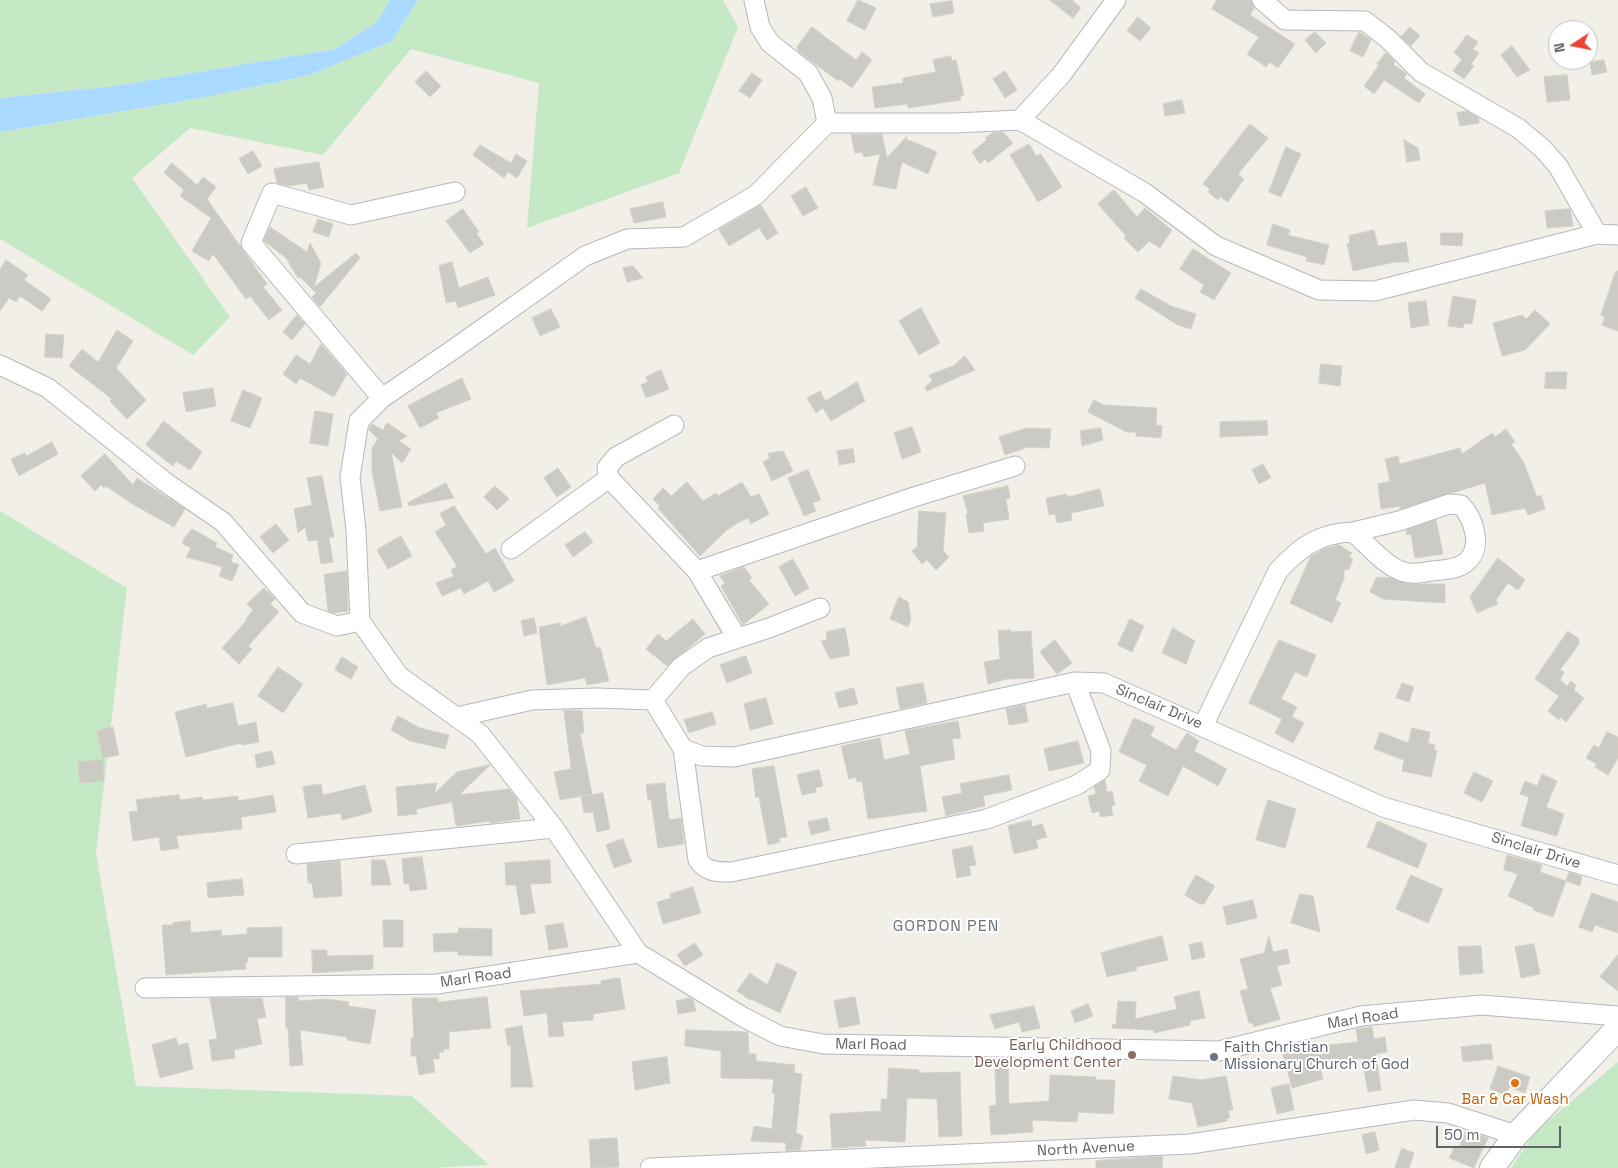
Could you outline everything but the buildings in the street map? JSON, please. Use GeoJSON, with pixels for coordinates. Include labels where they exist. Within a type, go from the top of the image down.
{"type":"FeatureCollection","features":[{"type":"Feature","properties":{"kind":"street"},"geometry":{"type":"LineString","coordinates":[[754,0],[760,27],[770,43],[808,73],[822,98],[827,123]]}},
{"type":"Feature","properties":{"kind":"street"},"geometry":{"type":"LineString","coordinates":[[1020,120],[1062,74],[1116,0]]}},
{"type":"Feature","properties":{"kind":"street"},"geometry":{"type":"LineString","coordinates":[[1262,0],[1285,20],[1365,21],[1387,38],[1421,72],[1518,128],[1542,148],[1558,166],[1597,234]]}},
{"type":"Feature","properties":{"kind":"street"},"geometry":{"type":"LineString","coordinates":[[638,953],[554,828],[480,734],[399,676],[360,622],[356,530],[350,476],[359,421],[382,398],[585,256],[628,239],[684,237],[756,195],[827,123],[954,123],[1020,120],[1145,193],[1216,246],[1319,290],[1375,290],[1597,234],[1618,235]]}},
{"type":"Feature","properties":{"kind":"street"},"geometry":{"type":"LineString","coordinates":[[382,398],[251,244],[272,193],[351,215],[455,192]]}},
{"type":"Feature","properties":{"kind":"street"},"geometry":{"type":"LineString","coordinates":[[0,365],[48,388],[165,482],[223,522],[302,613],[337,626],[360,622]]}},
{"type":"Feature","properties":{"kind":"street"},"geometry":{"type":"LineString","coordinates":[[674,425],[616,457],[606,468],[609,478],[697,571],[737,638]]}},
{"type":"Feature","properties":{"kind":"street"},"geometry":{"type":"LineString","coordinates":[[697,571],[914,497],[1015,466]]}},
{"type":"Feature","properties":{"kind":"street"},"geometry":{"type":"LineString","coordinates":[[511,549],[609,478]]}},
{"type":"Feature","properties":{"kind":"street"},"geometry":{"type":"LineString","coordinates":[[1203,726],[1278,571],[1295,551],[1334,533],[1353,532],[1400,521],[1450,504],[1461,505],[1469,514],[1474,526],[1475,545],[1471,557],[1455,568],[1413,574],[1400,571],[1389,564],[1353,532]]}},
{"type":"Feature","properties":{"kind":"street"},"geometry":{"type":"LineString","coordinates":[[653,700],[682,667],[708,648],[820,608]]}},
{"type":"Feature","properties":{"kind":"street"},"geometry":{"type":"LineString","coordinates":[[653,700],[683,749],[698,860],[703,868],[716,872],[731,872],[987,819],[1077,785],[1100,770],[1101,751],[1075,682]]}},
{"type":"Feature","properties":{"kind":"street","name":"Sinclair Drive"},"geometry":{"type":"LineString","coordinates":[[683,749],[702,756],[716,758],[734,757],[1075,682],[1104,683],[1383,807],[1618,875]]}},
{"type":"Feature","properties":{"kind":"street"},"geometry":{"type":"LineString","coordinates":[[457,718],[532,700],[596,698],[653,700]]}},
{"type":"Feature","properties":{"kind":"street"},"geometry":{"type":"LineString","coordinates":[[296,854],[554,828]]}},
{"type":"Feature","properties":{"kind":"street","name":"Marl Road"},"geometry":{"type":"LineString","coordinates":[[145,988],[437,984],[638,953],[743,1017],[780,1036],[823,1044],[1219,1051],[1361,1016],[1482,1005],[1618,1016]]}},
{"type":"Feature","properties":{"kind":"street"},"geometry":{"type":"LineString","coordinates":[[1492,1168],[1516,1135],[1618,1028]]}},
{"type":"Feature","properties":{"kind":"street","name":"North Avenue"},"geometry":{"type":"LineString","coordinates":[[650,1168],[1190,1144],[1414,1110],[1448,1113],[1516,1135]]}},
{"type":"Feature","properties":{"kind":"green space"},"geometry":{"type":"Polygon","coordinates":[[[0,0],[390,0],[377,22],[335,49],[115,86],[0,98],[0,0]]]}},
{"type":"Feature","properties":{"kind":"green space"},"geometry":{"type":"Polygon","coordinates":[[[418,0],[723,0],[738,27],[679,173],[527,228],[539,83],[411,49],[323,155],[190,128],[132,178],[230,317],[193,355],[0,239],[0,132],[206,97],[310,75],[392,41],[418,0]]]}},
{"type":"Feature","properties":{"kind":"green space"},"geometry":{"type":"Polygon","coordinates":[[[0,511],[127,588],[96,853],[136,1086],[412,1096],[489,1165],[430,1168],[0,1168],[0,511]]]}},
{"type":"Feature","properties":{"kind":"green space"},"geometry":{"type":"Polygon","coordinates":[[[1618,1062],[1618,1168],[1511,1168],[1536,1131],[1618,1062]]]}},
{"type":"Feature","properties":{"kind":"water"},"geometry":{"type":"Polygon","coordinates":[[[390,0],[418,0],[392,41],[310,75],[206,97],[0,132],[0,98],[115,86],[335,49],[377,22],[390,0]]]}},
{"type":"Feature","properties":{"kind":"place","name":"Early Childhood Development Center"},"geometry":{"type":"Point","coordinates":[1132,1055]}},
{"type":"Feature","properties":{"kind":"place","name":"Faith Christian Missionary Church of God"},"geometry":{"type":"Point","coordinates":[1214,1057]}},
{"type":"Feature","properties":{"kind":"place","name":"Bar & Car Wash"},"geometry":{"type":"Point","coordinates":[1515,1083]}},
{"type":"Feature","properties":{"kind":"district","name":"GORDON PEN"},"geometry":{"type":"Point","coordinates":[946,927]}}]}
